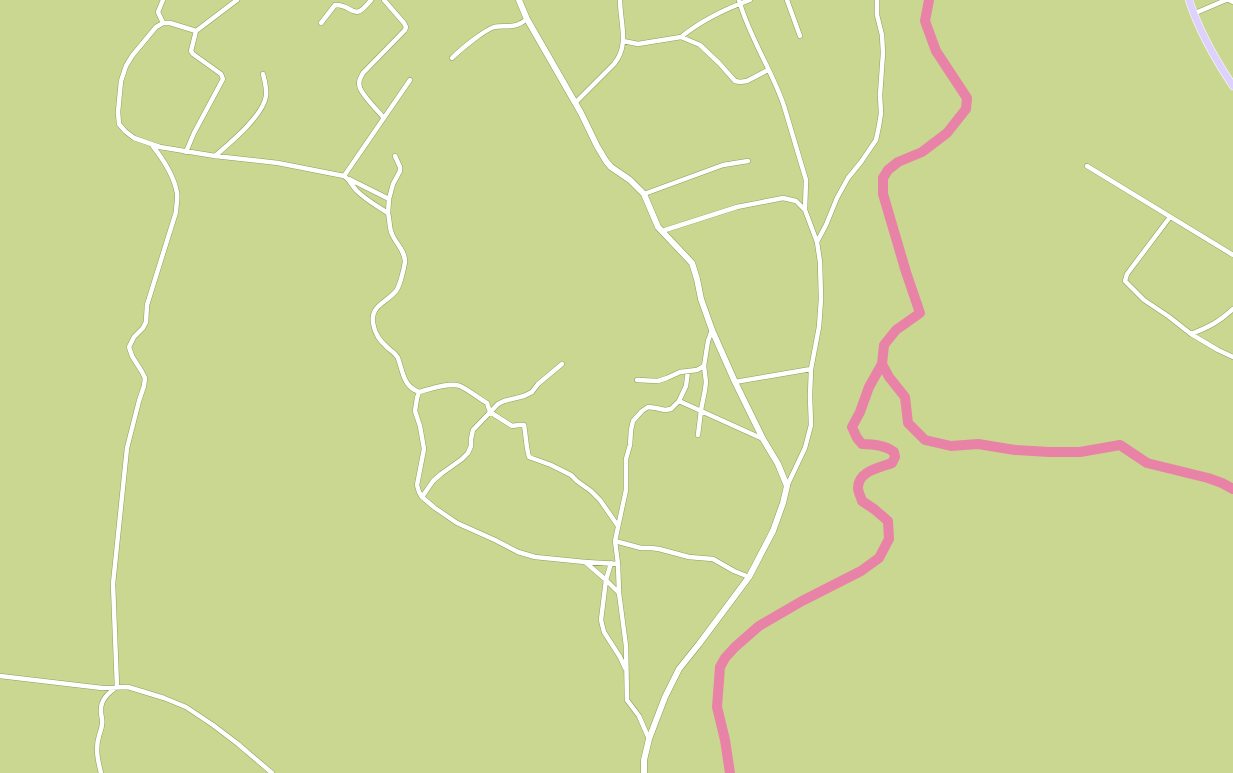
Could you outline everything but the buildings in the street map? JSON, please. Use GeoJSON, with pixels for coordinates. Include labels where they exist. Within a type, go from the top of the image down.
{"type":"FeatureCollection","features":[{"type":"Feature","properties":{"kind":"main road"},"geometry":{"type":"LineString","coordinates":[[1189,0],[1193,14],[1213,56],[1233,86]]}},
{"type":"Feature","properties":{"kind":"street"},"geometry":{"type":"LineString","coordinates":[[163,0],[158,12],[163,23]]}},
{"type":"Feature","properties":{"kind":"street"},"geometry":{"type":"LineString","coordinates":[[186,152],[194,133],[223,79],[221,74],[191,51],[196,31],[237,0]]}},
{"type":"Feature","properties":{"kind":"street"},"geometry":{"type":"LineString","coordinates":[[321,23],[335,5],[359,12],[365,8],[371,0]]}},
{"type":"Feature","properties":{"kind":"street"},"geometry":{"type":"LineString","coordinates":[[384,0],[406,27],[405,30],[363,73],[359,78],[359,83],[361,91],[384,118]]}},
{"type":"Feature","properties":{"kind":"street"},"geometry":{"type":"LineString","coordinates":[[519,0],[527,19],[606,161],[611,167],[630,180],[644,194],[653,219],[658,227],[692,263],[701,299],[712,330],[735,382],[763,439],[778,464],[787,486]]}},
{"type":"Feature","properties":{"kind":"street"},"geometry":{"type":"LineString","coordinates":[[575,104],[619,58],[622,52],[623,41],[620,0]]}},
{"type":"Feature","properties":{"kind":"street"},"geometry":{"type":"LineString","coordinates":[[623,41],[638,44],[680,37],[695,26],[739,2],[750,0]]}},
{"type":"Feature","properties":{"kind":"street"},"geometry":{"type":"LineString","coordinates":[[787,0],[800,36]]}},
{"type":"Feature","properties":{"kind":"street"},"geometry":{"type":"LineString","coordinates":[[817,242],[848,178],[876,140],[881,113],[880,95],[883,53],[882,35],[877,15],[877,0]]}},
{"type":"Feature","properties":{"kind":"street"},"geometry":{"type":"LineString","coordinates":[[1193,14],[1226,0]]}},
{"type":"Feature","properties":{"kind":"street"},"geometry":{"type":"LineString","coordinates":[[1229,0],[1233,2]]}},
{"type":"Feature","properties":{"kind":"street"},"geometry":{"type":"LineString","coordinates":[[644,773],[644,760],[649,739],[665,696],[679,669],[749,577],[773,531],[783,503],[787,486],[805,448],[811,425],[811,369],[819,327],[821,299],[820,262],[817,242],[805,210],[806,180],[780,95],[754,41],[739,2]]}},
{"type":"Feature","properties":{"kind":"street"},"geometry":{"type":"LineString","coordinates":[[452,58],[488,29],[500,26],[512,27],[527,19]]}},
{"type":"Feature","properties":{"kind":"street"},"geometry":{"type":"LineString","coordinates":[[196,31],[170,23],[163,23],[156,27],[132,56],[126,66],[121,81],[118,112],[119,124],[125,132],[134,138],[160,147],[215,156],[278,163],[346,177],[389,199]]}},
{"type":"Feature","properties":{"kind":"street"},"geometry":{"type":"LineString","coordinates":[[680,37],[700,45],[719,63],[734,81],[747,81],[768,70]]}},
{"type":"Feature","properties":{"kind":"street"},"geometry":{"type":"LineString","coordinates":[[215,156],[242,132],[260,110],[266,97],[266,86],[262,74]]}},
{"type":"Feature","properties":{"kind":"street"},"geometry":{"type":"LineString","coordinates":[[346,177],[410,80]]}},
{"type":"Feature","properties":{"kind":"street"},"geometry":{"type":"LineString","coordinates":[[117,688],[114,576],[127,448],[145,378],[132,356],[129,347],[134,337],[143,328],[146,322],[147,305],[176,212],[177,199],[177,192],[169,170],[162,157],[151,144]]}},
{"type":"Feature","properties":{"kind":"street"},"geometry":{"type":"LineString","coordinates":[[395,156],[400,167],[400,171],[393,184],[389,199],[388,213],[390,228],[404,255],[405,262],[396,290],[374,310],[372,316],[374,327],[385,345],[397,355],[402,376],[414,390],[419,392],[437,387],[455,385],[462,386],[487,403],[490,412],[512,426],[524,426],[527,438],[526,446],[529,456],[571,475],[600,500],[618,526]]}},
{"type":"Feature","properties":{"kind":"street"},"geometry":{"type":"LineString","coordinates":[[644,194],[723,165],[748,161]]}},
{"type":"Feature","properties":{"kind":"street"},"geometry":{"type":"LineString","coordinates":[[1087,166],[1233,255]]}},
{"type":"Feature","properties":{"kind":"street"},"geometry":{"type":"LineString","coordinates":[[346,177],[355,189],[364,197],[388,213]]}},
{"type":"Feature","properties":{"kind":"street"},"geometry":{"type":"LineString","coordinates":[[662,231],[737,207],[783,198],[796,201],[805,210]]}},
{"type":"Feature","properties":{"kind":"street"},"geometry":{"type":"LineString","coordinates":[[1170,217],[1127,274],[1125,281],[1144,300],[1191,334],[1233,357]]}},
{"type":"Feature","properties":{"kind":"street"},"geometry":{"type":"LineString","coordinates":[[1191,334],[1210,327],[1222,320],[1233,309]]}},
{"type":"Feature","properties":{"kind":"street"},"geometry":{"type":"LineString","coordinates":[[698,435],[706,382],[704,366],[708,341],[712,330]]}},
{"type":"Feature","properties":{"kind":"street"},"geometry":{"type":"LineString","coordinates":[[422,497],[433,481],[468,453],[471,446],[473,430],[498,404],[504,400],[524,396],[532,392],[538,384],[562,364]]}},
{"type":"Feature","properties":{"kind":"street"},"geometry":{"type":"LineString","coordinates":[[637,380],[658,380],[680,372],[697,370],[704,366]]}},
{"type":"Feature","properties":{"kind":"street"},"geometry":{"type":"LineString","coordinates":[[735,382],[811,369]]}},
{"type":"Feature","properties":{"kind":"street"},"geometry":{"type":"LineString","coordinates":[[649,739],[639,716],[627,700],[626,646],[619,593],[618,564],[615,541],[626,490],[626,459],[630,445],[630,430],[633,421],[648,407],[665,410],[671,409],[679,401],[686,386],[688,371]]}},
{"type":"Feature","properties":{"kind":"street"},"geometry":{"type":"LineString","coordinates":[[419,392],[416,398],[414,410],[420,426],[424,449],[417,485],[422,497],[457,523],[518,552],[535,557],[618,564]]}},
{"type":"Feature","properties":{"kind":"street"},"geometry":{"type":"LineString","coordinates":[[679,401],[763,439]]}},
{"type":"Feature","properties":{"kind":"street"},"geometry":{"type":"LineString","coordinates":[[615,541],[641,548],[660,549],[689,557],[713,559],[734,571],[749,577]]}},
{"type":"Feature","properties":{"kind":"street"},"geometry":{"type":"LineString","coordinates":[[585,562],[619,593]]}},
{"type":"Feature","properties":{"kind":"street"},"geometry":{"type":"LineString","coordinates":[[611,563],[606,580],[601,620],[604,632],[620,657],[626,671]]}},
{"type":"Feature","properties":{"kind":"street"},"geometry":{"type":"LineString","coordinates":[[0,676],[102,688],[128,687],[171,701],[190,709],[214,725],[272,773]]}},
{"type":"Feature","properties":{"kind":"street"},"geometry":{"type":"LineString","coordinates":[[102,773],[97,754],[102,724],[101,705],[107,694],[117,688]]}},
{"type":"Feature","properties":{"kind":"waterway"},"geometry":{"type":"LineString","coordinates":[[929,0],[925,21],[936,51],[967,98],[966,109],[947,133],[922,152],[898,162],[888,170],[883,178],[883,194],[920,313],[896,330],[884,345],[882,364],[889,377],[905,397],[908,423],[925,440],[951,446],[978,444],[1015,450],[1080,452],[1120,445],[1147,463],[1208,478],[1233,489]]}},
{"type":"Feature","properties":{"kind":"waterway"},"geometry":{"type":"LineString","coordinates":[[730,773],[725,740],[717,707],[720,667],[725,658],[759,626],[802,601],[861,571],[879,558],[889,539],[888,521],[862,501],[858,488],[859,482],[865,474],[892,463],[895,457],[894,452],[883,446],[862,444],[857,438],[852,427],[860,412],[869,387],[882,364]]}}]}
